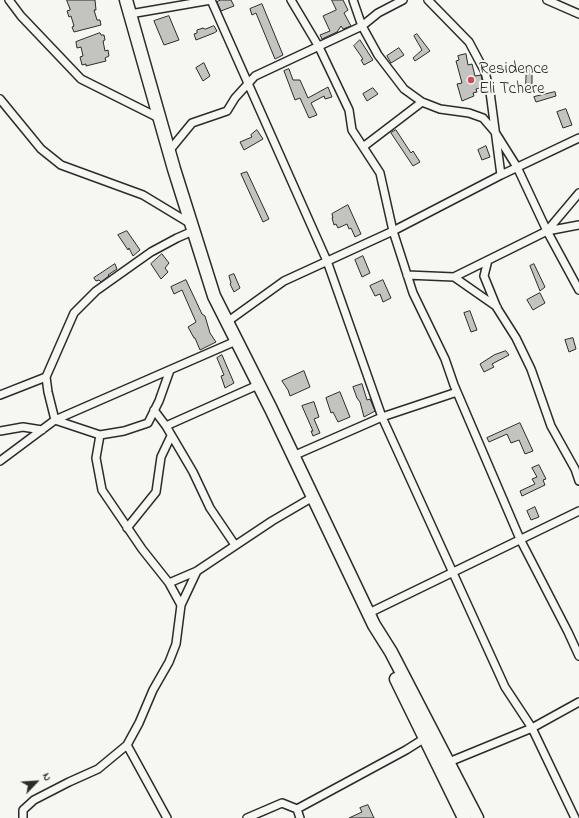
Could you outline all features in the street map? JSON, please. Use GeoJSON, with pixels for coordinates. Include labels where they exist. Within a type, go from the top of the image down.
{"type":"FeatureCollection","features":[{"type":"Feature","properties":{"kind":"highway"},"geometry":{"type":"LineString","coordinates":[[126,0],[159,118],[214,296],[369,613],[384,655],[464,818]]}},
{"type":"Feature","properties":{"kind":"highway"},"geometry":{"type":"LineString","coordinates":[[374,625],[391,652],[477,818]]}},
{"type":"Feature","properties":{"kind":"street"},"geometry":{"type":"LineString","coordinates":[[9,0],[21,16],[81,79],[159,118]]}},
{"type":"Feature","properties":{"kind":"street"},"geometry":{"type":"LineString","coordinates":[[130,14],[211,0],[327,261],[382,417],[505,687],[532,728],[575,818]]}},
{"type":"Feature","properties":{"kind":"street"},"geometry":{"type":"LineString","coordinates":[[291,0],[319,47],[349,110],[352,130],[380,173],[394,231],[413,293],[445,359],[457,392],[520,539],[579,656]]}},
{"type":"Feature","properties":{"kind":"street"},"geometry":{"type":"LineString","coordinates":[[353,0],[362,26],[378,55],[404,89],[422,102],[440,109],[469,113],[483,118],[495,132],[517,167],[547,231],[579,290]]}},
{"type":"Feature","properties":{"kind":"street"},"geometry":{"type":"LineString","coordinates":[[169,151],[192,123],[227,110],[234,98],[255,76],[362,26],[378,13],[403,0]]}},
{"type":"Feature","properties":{"kind":"street"},"geometry":{"type":"LineString","coordinates":[[428,0],[469,42],[484,72],[490,92],[501,175]]}},
{"type":"Feature","properties":{"kind":"street"},"geometry":{"type":"LineString","coordinates":[[547,0],[579,14]]}},
{"type":"Feature","properties":{"kind":"street"},"geometry":{"type":"LineString","coordinates":[[1,101],[42,149],[61,165],[143,195],[192,227],[177,238],[151,252],[96,291],[74,313],[46,377],[55,420]]}},
{"type":"Feature","properties":{"kind":"street"},"geometry":{"type":"LineString","coordinates":[[363,147],[422,102]]}},
{"type":"Feature","properties":{"kind":"street"},"geometry":{"type":"LineString","coordinates":[[227,322],[284,281],[394,231],[501,175],[579,138]]}},
{"type":"Feature","properties":{"kind":"street"},"geometry":{"type":"LineString","coordinates":[[547,231],[579,193]]}},
{"type":"Feature","properties":{"kind":"street"},"geometry":{"type":"LineString","coordinates":[[407,275],[454,277],[547,231],[579,225]]}},
{"type":"Feature","properties":{"kind":"street"},"geometry":{"type":"LineString","coordinates":[[488,260],[484,276],[497,308],[516,338],[531,369],[550,426],[571,463],[579,481]]}},
{"type":"Feature","properties":{"kind":"street"},"geometry":{"type":"LineString","coordinates":[[454,277],[497,308]]}},
{"type":"Feature","properties":{"kind":"street"},"geometry":{"type":"LineString","coordinates":[[0,461],[55,420],[236,341]]}},
{"type":"Feature","properties":{"kind":"street"},"geometry":{"type":"LineString","coordinates":[[55,420],[100,435],[124,431],[148,423],[159,401],[170,370]]}},
{"type":"Feature","properties":{"kind":"street"},"geometry":{"type":"LineString","coordinates":[[0,395],[46,377]]}},
{"type":"Feature","properties":{"kind":"street"},"geometry":{"type":"LineString","coordinates":[[166,426],[258,385]]}},
{"type":"Feature","properties":{"kind":"street"},"geometry":{"type":"LineString","coordinates":[[293,456],[382,417],[457,392]]}},
{"type":"Feature","properties":{"kind":"street"},"geometry":{"type":"LineString","coordinates":[[154,410],[166,426],[193,472],[210,508],[235,545]]}},
{"type":"Feature","properties":{"kind":"street"},"geometry":{"type":"LineString","coordinates":[[0,431],[23,427],[42,430]]}},
{"type":"Feature","properties":{"kind":"street"},"geometry":{"type":"LineString","coordinates":[[100,435],[96,458],[102,490],[127,528],[169,583],[181,605]]}},
{"type":"Feature","properties":{"kind":"street"},"geometry":{"type":"LineString","coordinates":[[127,528],[156,492],[161,457],[171,436]]}},
{"type":"Feature","properties":{"kind":"street"},"geometry":{"type":"LineString","coordinates":[[169,583],[197,571],[272,521],[313,497]]}},
{"type":"Feature","properties":{"kind":"street"},"geometry":{"type":"LineString","coordinates":[[369,613],[579,510]]}},
{"type":"Feature","properties":{"kind":"street"},"geometry":{"type":"LineString","coordinates":[[23,818],[23,810],[34,800],[98,769],[127,745],[139,723],[153,690],[169,662],[176,644],[181,605],[197,571]]}},
{"type":"Feature","properties":{"kind":"street"},"geometry":{"type":"LineString","coordinates":[[449,762],[532,728],[579,702]]}},
{"type":"Feature","properties":{"kind":"street"},"geometry":{"type":"LineString","coordinates":[[297,809],[406,750],[425,738]]}},
{"type":"Feature","properties":{"kind":"street"},"geometry":{"type":"LineString","coordinates":[[127,745],[167,818]]}},
{"type":"Feature","properties":{"kind":"street"},"geometry":{"type":"LineString","coordinates":[[247,818],[282,803],[297,809],[300,818]]}},
{"type":"Feature","properties":{"kind":"building"},"geometry":{"type":"Polygon","coordinates":[[[67,0],[95,0],[96,10],[94,10],[97,20],[100,20],[101,25],[74,32],[71,16],[69,17],[67,11],[70,10],[67,0]]]}},
{"type":"Feature","properties":{"kind":"building"},"geometry":{"type":"Polygon","coordinates":[[[221,0],[231,0],[234,6],[221,11],[217,2],[221,0]]]}},
{"type":"Feature","properties":{"kind":"building"},"geometry":{"type":"Polygon","coordinates":[[[332,0],[343,0],[348,10],[344,13],[351,26],[343,29],[341,26],[337,32],[322,39],[320,35],[330,31],[323,16],[336,10],[332,0]]]}},
{"type":"Feature","properties":{"kind":"building"},"geometry":{"type":"Polygon","coordinates":[[[262,4],[283,55],[275,59],[256,13],[252,15],[250,9],[262,4]]]}},
{"type":"Feature","properties":{"kind":"building"},"geometry":{"type":"Polygon","coordinates":[[[169,16],[179,40],[164,45],[154,21],[169,16]]]}},
{"type":"Feature","properties":{"kind":"building"},"geometry":{"type":"Polygon","coordinates":[[[214,26],[217,31],[196,40],[194,34],[197,33],[197,30],[214,26]]]}},
{"type":"Feature","properties":{"kind":"building"},"geometry":{"type":"Polygon","coordinates":[[[100,33],[101,35],[104,35],[105,40],[103,41],[105,51],[108,50],[109,56],[105,58],[106,61],[86,66],[86,64],[82,65],[80,57],[83,56],[81,47],[77,48],[76,42],[100,33]]]}},
{"type":"Feature","properties":{"kind":"building"},"geometry":{"type":"Polygon","coordinates":[[[417,34],[430,51],[415,61],[413,58],[422,50],[414,36],[417,34]]]}},
{"type":"Feature","properties":{"kind":"building"},"geometry":{"type":"Polygon","coordinates":[[[360,40],[373,60],[364,65],[361,60],[363,59],[354,46],[360,40]]]}},
{"type":"Feature","properties":{"kind":"building"},"geometry":{"type":"Polygon","coordinates":[[[399,48],[404,55],[391,63],[387,56],[399,48]]]}},
{"type":"Feature","properties":{"kind":"building"},"geometry":{"type":"Polygon","coordinates":[[[466,54],[468,65],[472,64],[475,76],[481,75],[484,87],[476,89],[477,92],[473,93],[474,96],[462,101],[457,84],[462,83],[456,61],[459,60],[458,56],[466,54]]]}},
{"type":"Feature","properties":{"kind":"building"},"geometry":{"type":"Polygon","coordinates":[[[204,63],[210,76],[203,81],[196,68],[204,63]]]}},
{"type":"Feature","properties":{"kind":"building"},"geometry":{"type":"Polygon","coordinates":[[[527,66],[532,66],[532,84],[526,85],[527,66]]]}},
{"type":"Feature","properties":{"kind":"building"},"geometry":{"type":"Polygon","coordinates":[[[289,69],[293,80],[300,80],[308,98],[328,87],[332,97],[325,99],[324,96],[311,103],[317,115],[309,118],[300,98],[295,100],[284,71],[289,69]]]}},
{"type":"Feature","properties":{"kind":"building"},"geometry":{"type":"Polygon","coordinates":[[[373,88],[378,94],[367,101],[363,94],[373,88]]]}},
{"type":"Feature","properties":{"kind":"building"},"geometry":{"type":"Polygon","coordinates":[[[555,92],[556,96],[536,102],[534,97],[555,92]]]}},
{"type":"Feature","properties":{"kind":"building"},"geometry":{"type":"Polygon","coordinates":[[[566,109],[572,125],[563,128],[557,112],[566,109]]]}},
{"type":"Feature","properties":{"kind":"building"},"geometry":{"type":"Polygon","coordinates":[[[257,130],[263,139],[244,150],[240,142],[252,137],[251,135],[257,130]]]}},
{"type":"Feature","properties":{"kind":"building"},"geometry":{"type":"Polygon","coordinates":[[[396,130],[411,153],[413,151],[420,162],[413,166],[391,133],[396,130]]]}},
{"type":"Feature","properties":{"kind":"building"},"geometry":{"type":"Polygon","coordinates":[[[486,146],[490,157],[482,160],[478,150],[486,146]]]}},
{"type":"Feature","properties":{"kind":"building"},"geometry":{"type":"Polygon","coordinates":[[[247,172],[269,219],[263,222],[241,174],[247,172]]]}},
{"type":"Feature","properties":{"kind":"building"},"geometry":{"type":"Polygon","coordinates":[[[348,205],[361,234],[355,237],[351,228],[349,229],[347,224],[338,228],[336,224],[334,225],[332,218],[332,214],[348,205]]]}},
{"type":"Feature","properties":{"kind":"building"},"geometry":{"type":"Polygon","coordinates":[[[127,231],[140,250],[133,256],[129,248],[128,250],[118,235],[127,231]]]}},
{"type":"Feature","properties":{"kind":"building"},"geometry":{"type":"Polygon","coordinates":[[[162,254],[169,263],[165,268],[168,272],[161,279],[151,264],[162,254]]]}},
{"type":"Feature","properties":{"kind":"building"},"geometry":{"type":"Polygon","coordinates":[[[363,256],[370,273],[362,277],[355,260],[363,256]]]}},
{"type":"Feature","properties":{"kind":"building"},"geometry":{"type":"Polygon","coordinates":[[[115,264],[117,269],[101,282],[99,280],[96,281],[94,278],[115,264]]]}},
{"type":"Feature","properties":{"kind":"building"},"geometry":{"type":"Polygon","coordinates":[[[534,264],[545,287],[540,291],[530,266],[534,264]]]}},
{"type":"Feature","properties":{"kind":"building"},"geometry":{"type":"Polygon","coordinates":[[[234,274],[240,288],[234,292],[230,284],[229,276],[234,274]]]}},
{"type":"Feature","properties":{"kind":"building"},"geometry":{"type":"Polygon","coordinates":[[[186,280],[202,314],[205,316],[210,333],[216,342],[200,350],[188,327],[196,322],[182,290],[174,294],[171,287],[186,280]]]}},
{"type":"Feature","properties":{"kind":"building"},"geometry":{"type":"Polygon","coordinates":[[[383,280],[391,298],[383,302],[380,294],[375,296],[370,286],[383,280]]]}},
{"type":"Feature","properties":{"kind":"building"},"geometry":{"type":"Polygon","coordinates":[[[540,293],[545,303],[533,310],[527,300],[540,293]]]}},
{"type":"Feature","properties":{"kind":"building"},"geometry":{"type":"Polygon","coordinates":[[[470,311],[477,330],[471,332],[464,313],[470,311]]]}},
{"type":"Feature","properties":{"kind":"building"},"geometry":{"type":"Polygon","coordinates":[[[573,338],[576,349],[569,352],[565,340],[573,338]]]}},
{"type":"Feature","properties":{"kind":"building"},"geometry":{"type":"Polygon","coordinates":[[[506,351],[509,355],[492,364],[494,367],[484,372],[480,364],[494,355],[506,351]]]}},
{"type":"Feature","properties":{"kind":"building"},"geometry":{"type":"Polygon","coordinates":[[[222,355],[234,383],[225,388],[221,376],[224,375],[217,358],[222,355]]]}},
{"type":"Feature","properties":{"kind":"building"},"geometry":{"type":"Polygon","coordinates":[[[304,371],[310,387],[290,396],[282,381],[304,371]]]}},
{"type":"Feature","properties":{"kind":"building"},"geometry":{"type":"Polygon","coordinates":[[[362,384],[367,400],[370,399],[375,411],[364,417],[360,402],[353,387],[362,384]]]}},
{"type":"Feature","properties":{"kind":"building"},"geometry":{"type":"Polygon","coordinates":[[[340,392],[350,417],[338,422],[333,412],[331,413],[326,398],[340,392]]]}},
{"type":"Feature","properties":{"kind":"building"},"geometry":{"type":"Polygon","coordinates":[[[314,402],[319,417],[314,419],[320,433],[313,436],[311,431],[313,431],[302,406],[314,402]]]}},
{"type":"Feature","properties":{"kind":"building"},"geometry":{"type":"Polygon","coordinates":[[[520,423],[533,451],[525,454],[519,440],[511,443],[507,434],[489,442],[487,438],[520,423]]]}},
{"type":"Feature","properties":{"kind":"building"},"geometry":{"type":"Polygon","coordinates":[[[539,465],[546,479],[543,480],[545,485],[522,496],[520,491],[535,484],[532,479],[537,477],[532,468],[539,465]]]}},
{"type":"Feature","properties":{"kind":"building"},"geometry":{"type":"Polygon","coordinates":[[[535,507],[539,517],[531,520],[527,511],[535,507]]]}},
{"type":"Feature","properties":{"kind":"building"},"geometry":{"type":"Polygon","coordinates":[[[368,805],[374,818],[349,818],[362,812],[360,808],[368,805]]]}},
{"type":"Feature","properties":{"kind":"place","name":"Residence Eli Tchere"},"geometry":{"type":"Point","coordinates":[471,80]}}]}
